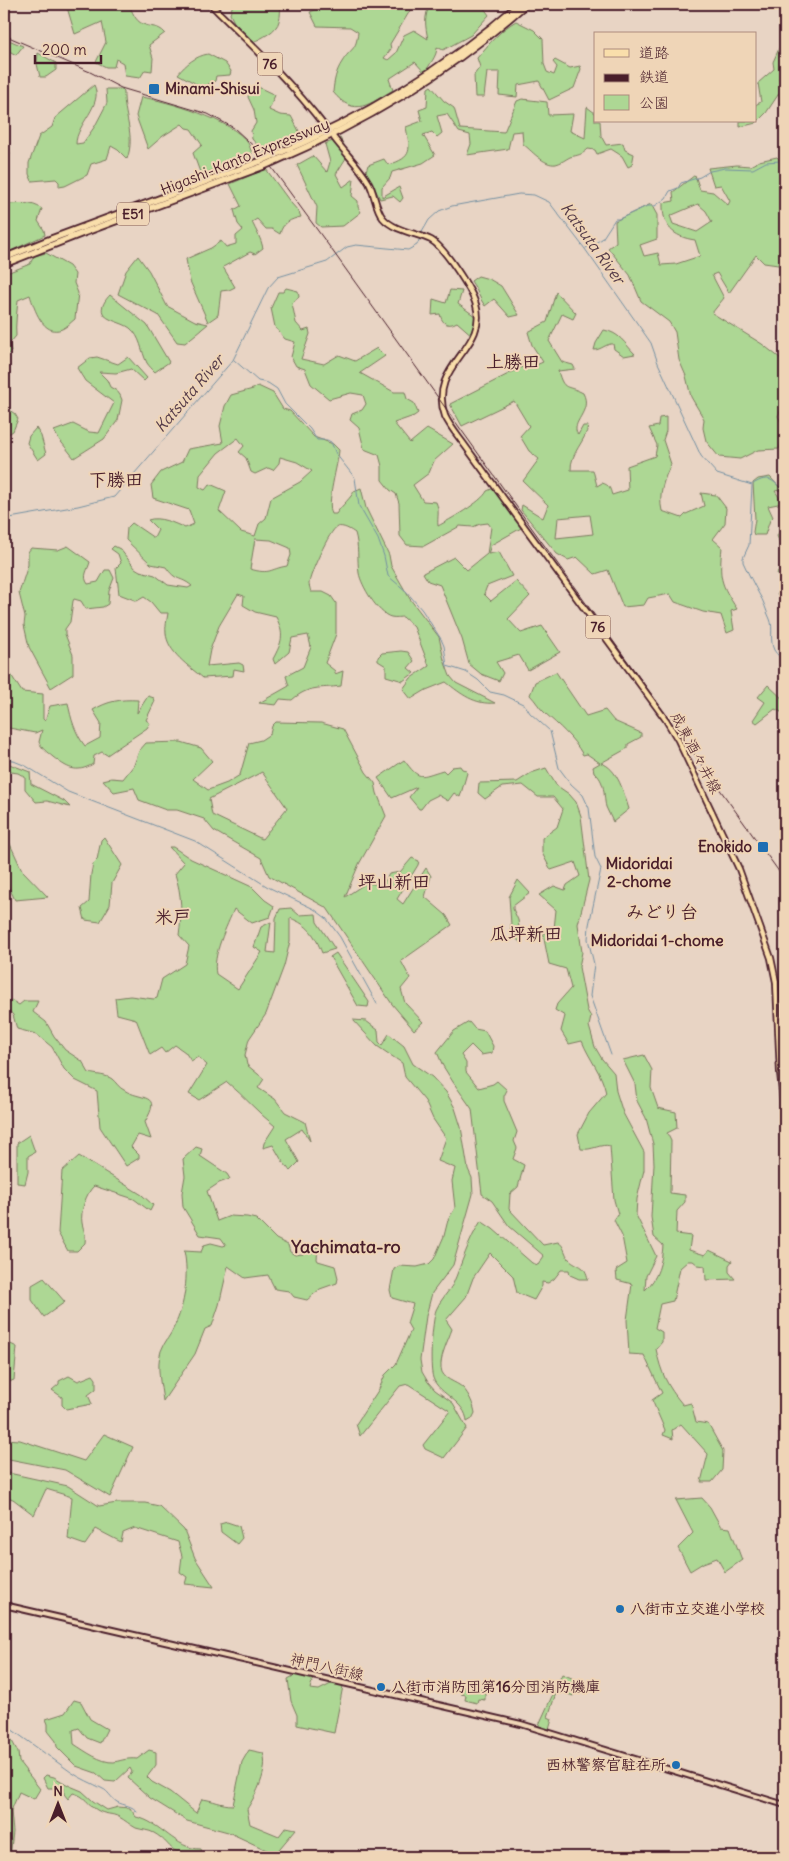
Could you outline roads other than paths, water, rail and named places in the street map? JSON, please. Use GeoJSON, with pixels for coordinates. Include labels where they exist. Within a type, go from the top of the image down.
{"type":"FeatureCollection","features":[{"type":"Feature","properties":{"kind":"highway","name":"Higashi-Kanto Expressway"},"geometry":{"type":"LineString","coordinates":[[479,40],[518,4]]}},
{"type":"Feature","properties":{"kind":"highway","name":"Higashi-Kanto Expressway"},"geometry":{"type":"LineString","coordinates":[[4,264],[262,164],[342,130],[388,105],[438,74],[526,4]]}},
{"type":"Feature","properties":{"kind":"highway","name":"Higashi-Kanto Expressway"},"geometry":{"type":"LineString","coordinates":[[4,258],[51,239],[262,164]]}},
{"type":"Feature","properties":{"kind":"main road","name":"76"},"geometry":{"type":"LineString","coordinates":[[210,4],[304,99],[326,128]]}},
{"type":"Feature","properties":{"kind":"main road","name":"成東酒々井線"},"geometry":{"type":"LineString","coordinates":[[334,138],[369,184],[384,219],[437,245],[449,259],[472,295],[478,310],[478,324],[475,334],[450,370],[446,379],[442,395],[445,416],[462,442],[666,720],[678,740],[739,869],[774,971],[780,1076],[785,1120]]}},
{"type":"Feature","properties":{"kind":"main road","name":"神門八街線"},"geometry":{"type":"LineString","coordinates":[[4,1605],[524,1725],[785,1804]]}},
{"type":"Feature","properties":{"kind":"waterway"},"geometry":{"type":"LineString","coordinates":[[586,248],[602,239],[615,219],[619,219],[647,206],[655,206],[666,198],[670,191],[678,188],[681,183],[700,177],[710,171],[725,168],[753,169],[766,162],[780,161],[785,168]]}},
{"type":"Feature","properties":{"kind":"waterway","name":"Katsuta River"},"geometry":{"type":"LineString","coordinates":[[421,234],[429,220],[439,211],[452,206],[519,194],[534,195],[549,202],[585,249],[651,343],[658,363],[701,456],[717,474],[752,485]]}},
{"type":"Feature","properties":{"kind":"waterway","name":"Katsuta River"},"geometry":{"type":"LineString","coordinates":[[4,519],[78,506],[114,497],[233,360],[268,288],[278,277],[327,262],[347,247],[356,245],[408,250],[417,245],[420,238]]}},
{"type":"Feature","properties":{"kind":"waterway"},"geometry":{"type":"LineString","coordinates":[[234,360],[258,381],[268,383],[277,389],[285,404],[310,429],[317,440],[331,442],[336,454],[355,478],[359,506],[378,539],[388,576],[406,591],[422,610],[441,639],[447,666],[466,672],[478,680],[490,692],[504,695],[525,705],[530,713],[550,731],[559,768],[571,784],[583,795],[589,808],[595,857],[601,869],[589,925],[588,939],[594,964],[590,996],[611,1055]]}},
{"type":"Feature","properties":{"kind":"waterway"},"geometry":{"type":"LineString","coordinates":[[753,484],[768,479],[785,491]]}},
{"type":"Feature","properties":{"kind":"waterway"},"geometry":{"type":"LineString","coordinates":[[752,486],[749,545],[743,562],[770,619],[774,650],[785,661]]}},
{"type":"Feature","properties":{"kind":"waterway"},"geometry":{"type":"LineString","coordinates":[[4,757],[26,766],[68,792],[195,841],[268,887],[314,909],[326,918],[340,937],[377,1004]]}},
{"type":"Feature","properties":{"kind":"waterway"},"geometry":{"type":"LineString","coordinates":[[4,1724],[71,1772],[105,1790],[117,1802],[131,1807],[137,1812]]}},
{"type":"Feature","properties":{"kind":"railway"},"geometry":{"type":"LineString","coordinates":[[4,35],[90,72],[121,88],[208,114],[234,128],[261,153],[785,880]]}},
{"type":"Feature","properties":{"kind":"place","name":"Minami-Shisui"},"geometry":{"type":"Point","coordinates":[154,89]}},
{"type":"Feature","properties":{"kind":"place","name":"Enokido"},"geometry":{"type":"Point","coordinates":[763,847]}},
{"type":"Feature","properties":{"kind":"place","name":"八街市立交進小学校"},"geometry":{"type":"Point","coordinates":[620,1609]}},
{"type":"Feature","properties":{"kind":"place","name":"八街市消防団第16分団消防機庫"},"geometry":{"type":"Point","coordinates":[381,1687]}},
{"type":"Feature","properties":{"kind":"place","name":"西林警察官駐在所"},"geometry":{"type":"Point","coordinates":[676,1765]}},
{"type":"Feature","properties":{"kind":"district","name":"上勝田"},"geometry":{"type":"Point","coordinates":[513,362]}},
{"type":"Feature","properties":{"kind":"district","name":"下勝田"},"geometry":{"type":"Point","coordinates":[116,480]}},
{"type":"Feature","properties":{"kind":"district","name":"Midoridai 2-chome"},"geometry":{"type":"Point","coordinates":[639,872]}},
{"type":"Feature","properties":{"kind":"district","name":"坪山新田"},"geometry":{"type":"Point","coordinates":[394,882]}},
{"type":"Feature","properties":{"kind":"district","name":"みどり台"},"geometry":{"type":"Point","coordinates":[662,912]}},
{"type":"Feature","properties":{"kind":"district","name":"米戸"},"geometry":{"type":"Point","coordinates":[173,917]}},
{"type":"Feature","properties":{"kind":"district","name":"瓜坪新田"},"geometry":{"type":"Point","coordinates":[526,934]}},
{"type":"Feature","properties":{"kind":"district","name":"Midoridai 1-chome"},"geometry":{"type":"Point","coordinates":[657,940]}},
{"type":"Feature","properties":{"kind":"district","name":"Yachimata-ro"},"geometry":{"type":"Point","coordinates":[346,1247]}}]}
